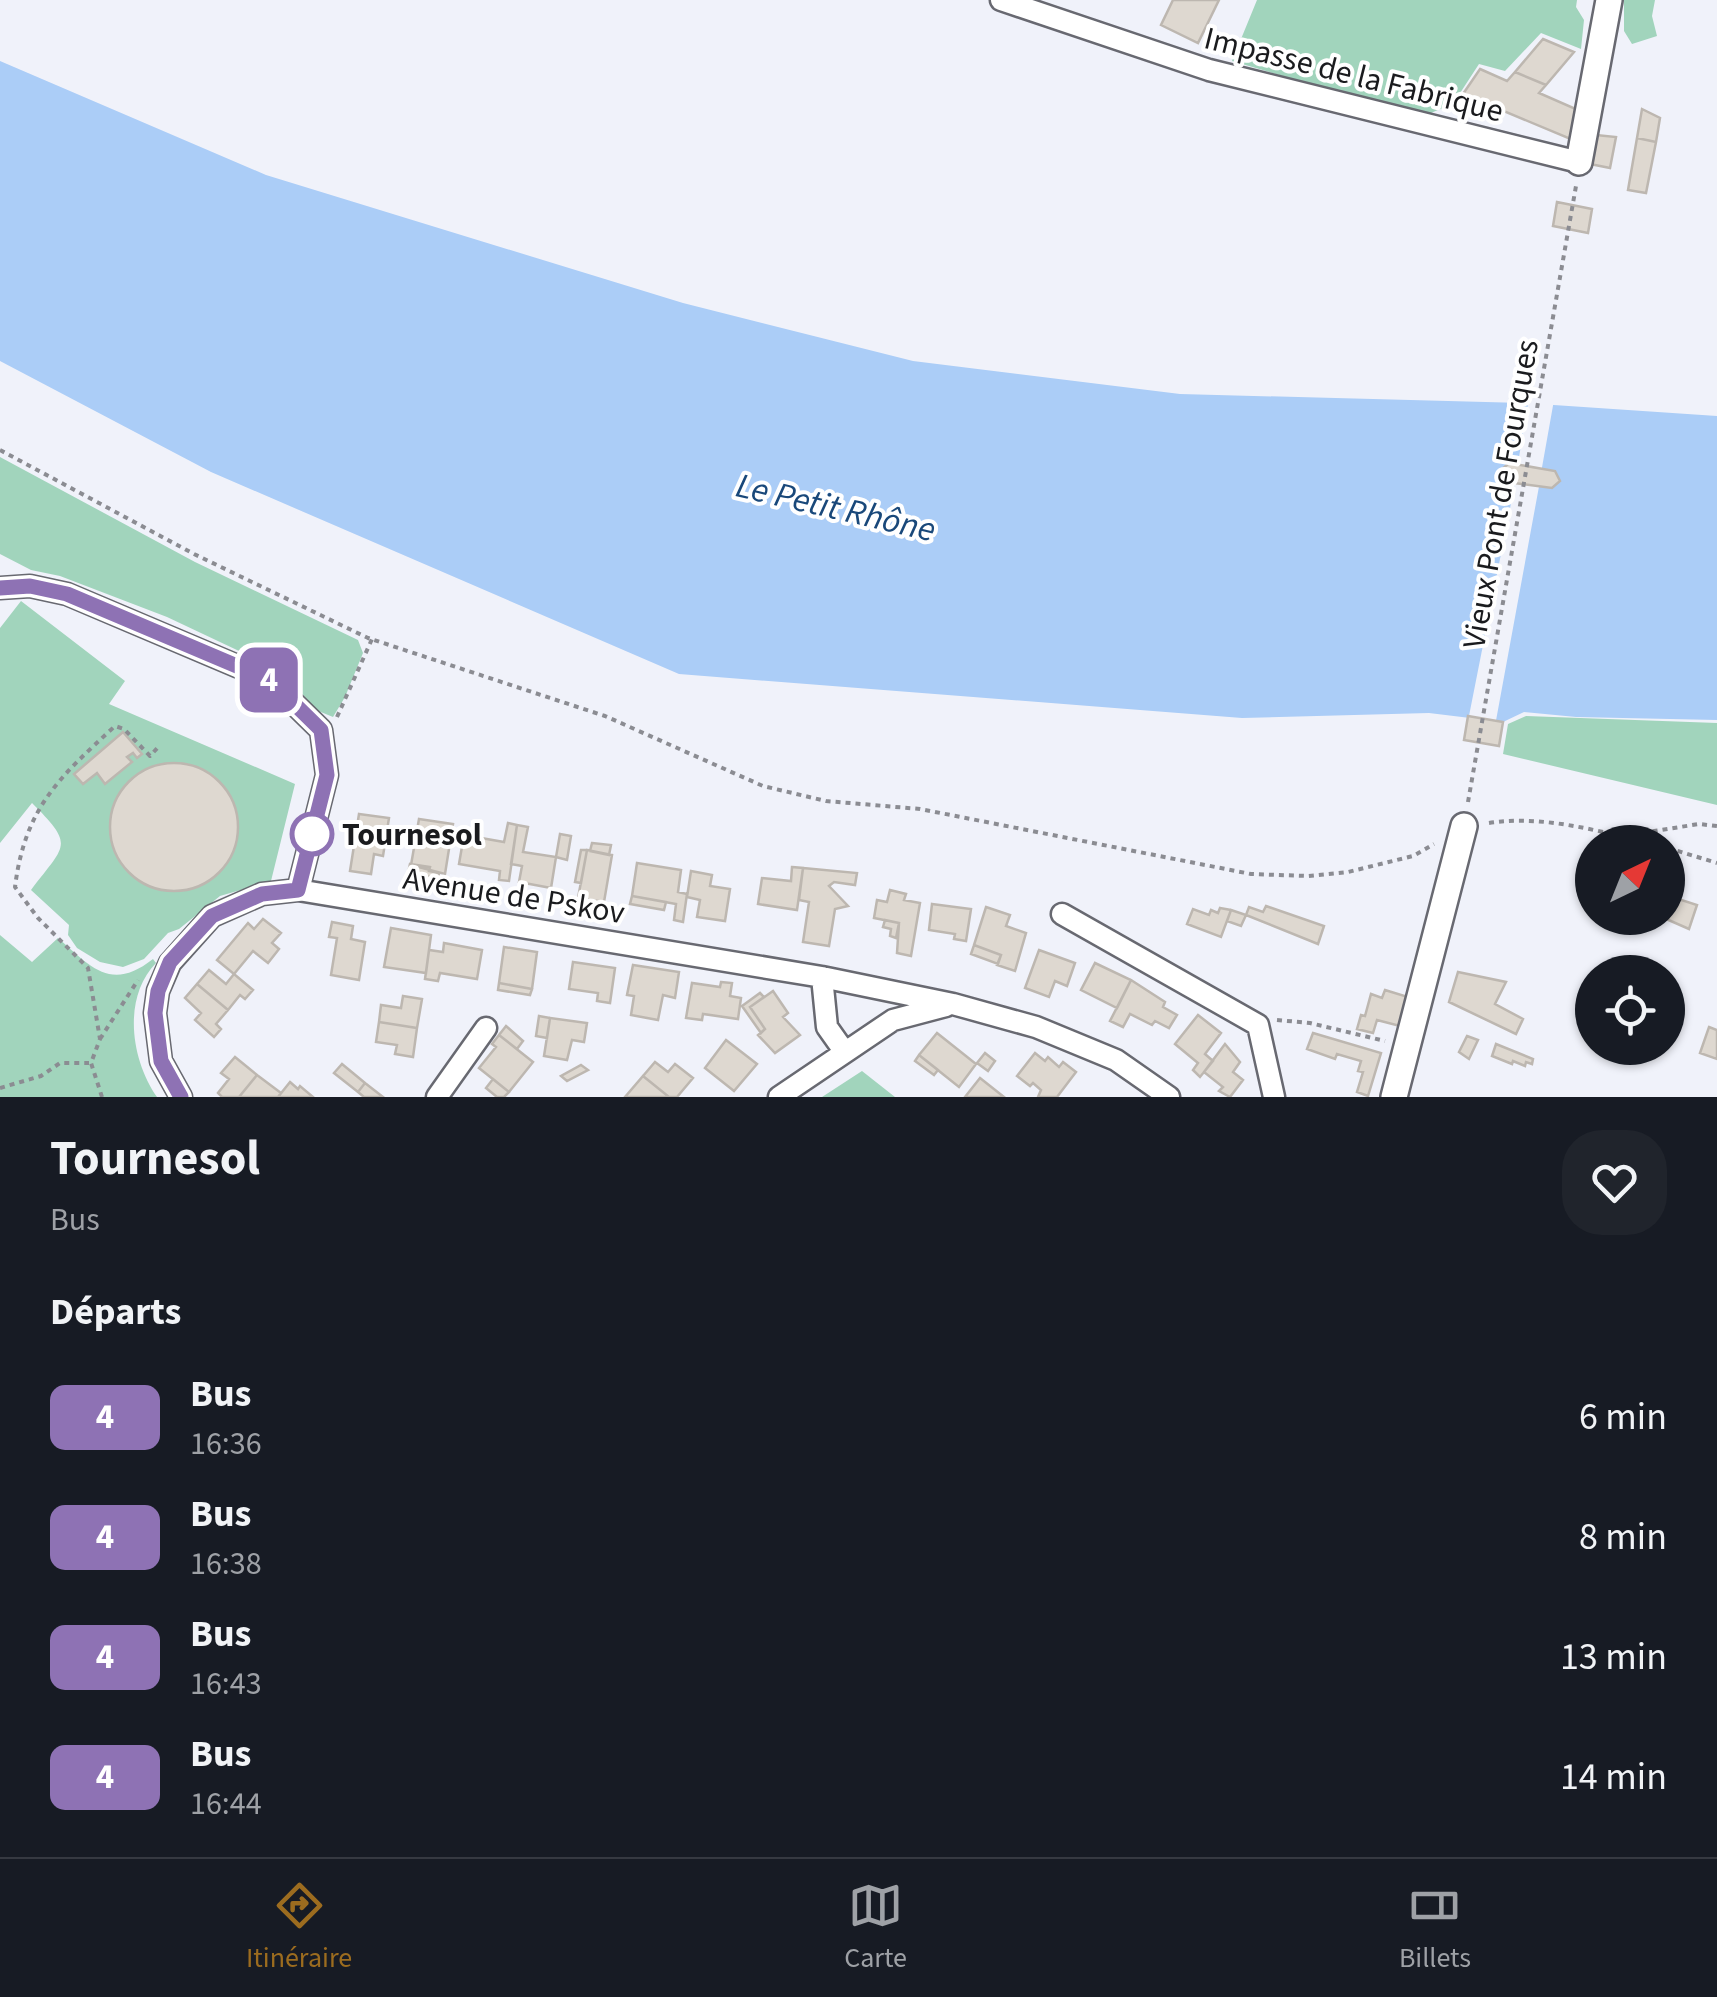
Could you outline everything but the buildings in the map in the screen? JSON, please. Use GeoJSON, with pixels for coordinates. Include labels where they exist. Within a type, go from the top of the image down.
{"type":"FeatureCollection","features":[{"type":"Feature","properties":{"kind":"street","name":"Impasse de la Fabrique"},"geometry":{"type":"LineString","coordinates":[[1001,0],[1209,70],[1579,162]]}},
{"type":"Feature","properties":{"kind":"street"},"geometry":{"type":"LineString","coordinates":[[1579,162],[1609,0]]}},
{"type":"Feature","properties":{"kind":"street"},"geometry":{"type":"LineString","coordinates":[[0,588],[30,586],[67,594],[270,680],[321,730],[327,775],[298,890]]}},
{"type":"Feature","properties":{"kind":"street"},"geometry":{"type":"LineString","coordinates":[[1394,1097],[1464,826]]}},
{"type":"Feature","properties":{"kind":"street","name":"Avenue de Pskov"},"geometry":{"type":"LineString","coordinates":[[181,1097],[161,1061],[155,1013],[158,991],[170,962],[212,916],[262,894],[298,890],[822,977],[952,1004],[1036,1027],[1116,1060],[1169,1097]]}},
{"type":"Feature","properties":{"kind":"street"},"geometry":{"type":"LineString","coordinates":[[1062,914],[1258,1025],[1274,1097]]}},
{"type":"Feature","properties":{"kind":"street"},"geometry":{"type":"LineString","coordinates":[[822,977],[827,1027],[844,1051]]}},
{"type":"Feature","properties":{"kind":"street"},"geometry":{"type":"LineString","coordinates":[[779,1097],[894,1020],[952,1004]]}},
{"type":"Feature","properties":{"kind":"street"},"geometry":{"type":"LineString","coordinates":[[437,1097],[486,1028]]}},
{"type":"Feature","properties":{"kind":"path","name":"Vieux Pont de Fourques"},"geometry":{"type":"LineString","coordinates":[[1471,784],[1572,213]]}},
{"type":"Feature","properties":{"kind":"path"},"geometry":{"type":"LineString","coordinates":[[0,450],[194,554],[372,639],[605,716],[762,786],[826,801],[920,810],[1220,868],[1308,876],[1348,872],[1413,856],[1464,826],[1519,818],[1575,826]]}},
{"type":"Feature","properties":{"kind":"path"},"geometry":{"type":"LineString","coordinates":[[349,695],[372,639]]}},
{"type":"Feature","properties":{"kind":"path"},"geometry":{"type":"LineString","coordinates":[[100,1040],[88,968],[38,918],[15,886],[18,861],[42,802],[56,781],[116,726],[124,729],[150,756],[160,744]]}},
{"type":"Feature","properties":{"kind":"path"},"geometry":{"type":"LineString","coordinates":[[1685,826],[1717,826]]}},
{"type":"Feature","properties":{"kind":"path"},"geometry":{"type":"LineString","coordinates":[[1685,853],[1717,863]]}},
{"type":"Feature","properties":{"kind":"path"},"geometry":{"type":"LineString","coordinates":[[102,1097],[91,1063],[100,1040],[154,960],[170,962]]}},
{"type":"Feature","properties":{"kind":"path"},"geometry":{"type":"LineString","coordinates":[[1258,1025],[1273,1019],[1288,1020],[1392,1043]]}},
{"type":"Feature","properties":{"kind":"path"},"geometry":{"type":"LineString","coordinates":[[0,1088],[41,1076],[60,1063],[91,1063]]}},
{"type":"Feature","properties":{"kind":"green space"},"geometry":{"type":"Polygon","coordinates":[[[1257,0],[1577,0],[1576,7],[1584,20],[1581,49],[1541,33],[1505,71],[1479,64],[1449,110],[1440,109],[1422,117],[1232,61],[1257,0]]]}},
{"type":"Feature","properties":{"kind":"green space"},"geometry":{"type":"Polygon","coordinates":[[[1624,0],[1655,0],[1652,16],[1657,36],[1632,44],[1624,31],[1624,0]]]}},
{"type":"Feature","properties":{"kind":"green space"},"geometry":{"type":"Polygon","coordinates":[[[0,457],[195,562],[358,640],[363,653],[333,717],[316,710],[275,668],[167,617],[60,576],[31,570],[0,554],[0,457]]]}},
{"type":"Feature","properties":{"kind":"green space"},"geometry":{"type":"Polygon","coordinates":[[[21,601],[125,681],[109,704],[295,784],[271,881],[220,896],[179,929],[168,933],[144,959],[123,967],[100,962],[77,948],[68,935],[69,925],[31,890],[61,845],[55,828],[32,803],[0,843],[0,628],[21,601]]]}},
{"type":"Feature","properties":{"kind":"green space"},"geometry":{"type":"Polygon","coordinates":[[[1526,716],[1717,723],[1717,805],[1503,754],[1508,724],[1526,716]]]}},
{"type":"Feature","properties":{"kind":"green space"},"geometry":{"type":"Polygon","coordinates":[[[0,935],[32,962],[58,938],[91,966],[113,975],[138,969],[153,959],[156,963],[138,994],[134,1029],[141,1065],[157,1097],[0,1097],[0,935]]]}},
{"type":"Feature","properties":{"kind":"green space"},"geometry":{"type":"Polygon","coordinates":[[[862,1071],[895,1097],[822,1097],[862,1071]]]}},
{"type":"Feature","properties":{"kind":"water","name":"Le Petit Rhône"},"geometry":{"type":"Polygon","coordinates":[[[0,61],[266,175],[683,303],[913,361],[1180,394],[1523,403],[1717,416],[1717,720],[1524,712],[1503,722],[1429,713],[1242,718],[679,674],[211,472],[0,361],[0,61]],[[1509,463],[1500,471],[1506,482],[1552,488],[1560,481],[1555,471],[1509,463]]]}},
{"type":"Feature","properties":{"kind":"pier"},"geometry":{"type":"Polygon","coordinates":[[[1529,398],[1554,400],[1541,473],[1517,469],[1529,398]]]}},
{"type":"Feature","properties":{"kind":"pier"},"geometry":{"type":"Polygon","coordinates":[[[1516,478],[1540,481],[1495,726],[1468,721],[1516,478]]]}},
{"type":"Feature","properties":{"kind":"bus line","name":"4"},"geometry":{"type":"LineString","coordinates":[[0,588],[30,586],[67,594],[270,680],[321,730],[327,775],[298,890],[262,894],[212,916],[170,962],[158,991],[155,1013],[161,1061],[181,1097]]}},
{"type":"Feature","properties":{"kind":"place","name":"Tournesol"},"geometry":{"type":"Point","coordinates":[312,834]}}]}
